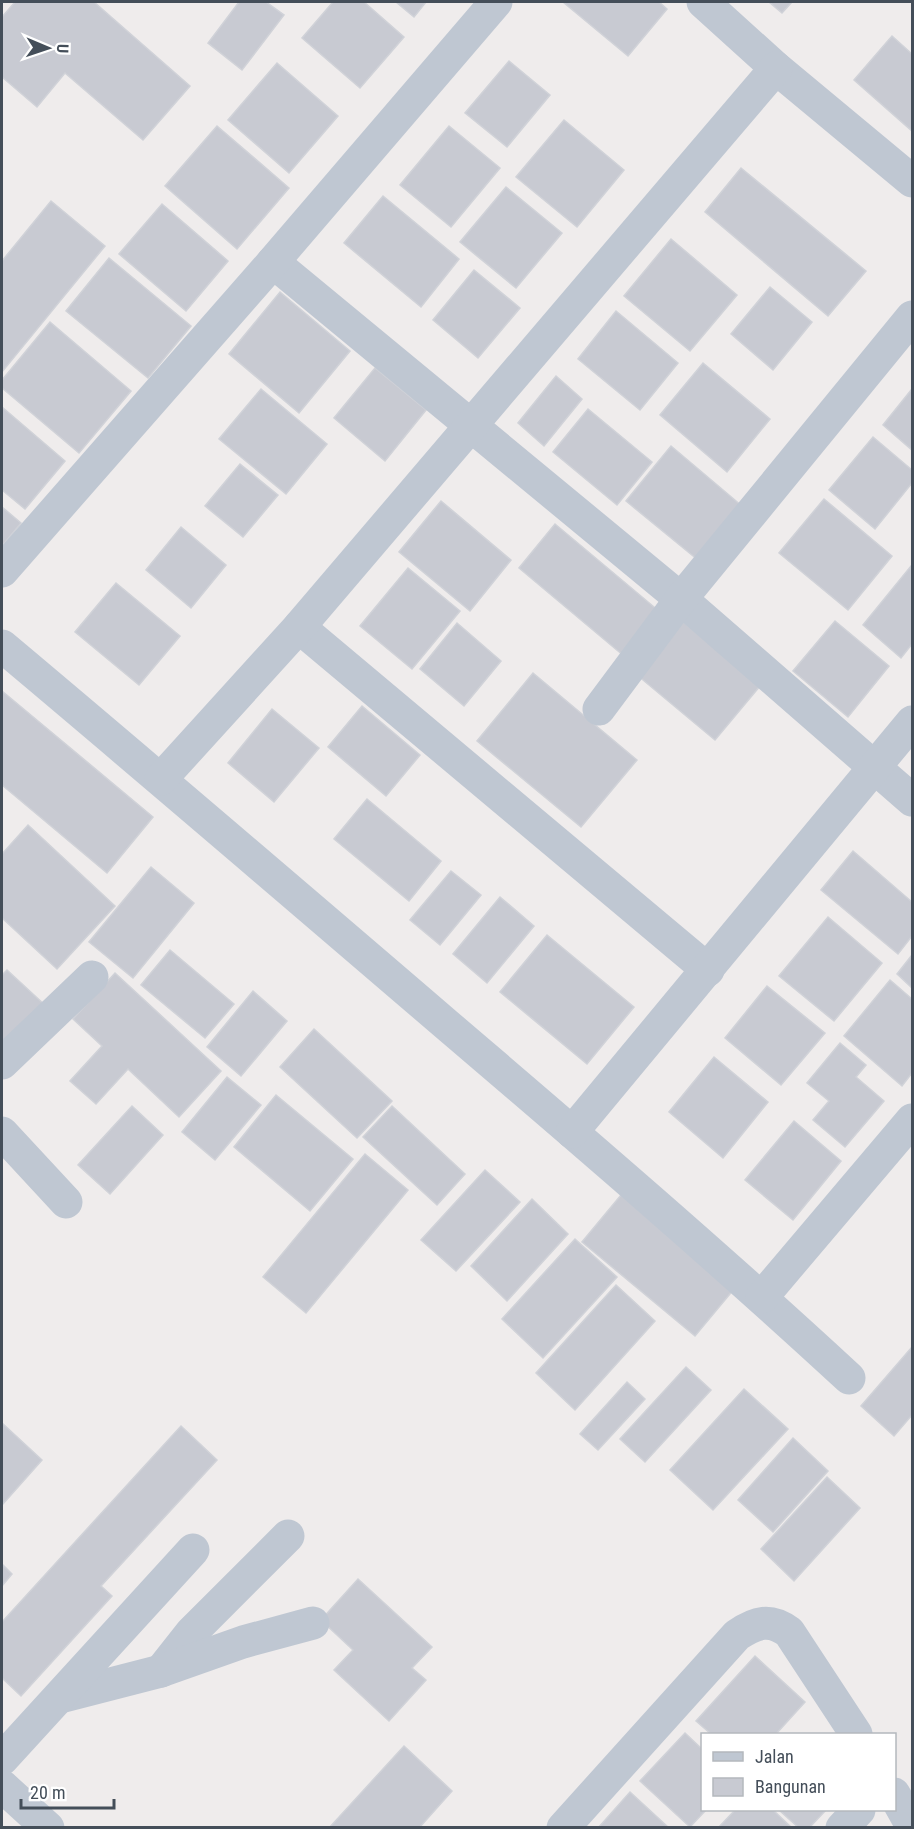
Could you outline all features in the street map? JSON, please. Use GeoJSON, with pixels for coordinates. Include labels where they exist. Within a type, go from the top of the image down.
{"type":"FeatureCollection","features":[{"type":"Feature","properties":{"kind":"street"},"geometry":{"type":"LineString","coordinates":[[2,571],[273,262],[496,2]]}},
{"type":"Feature","properties":{"kind":"street"},"geometry":{"type":"LineString","coordinates":[[703,2],[776,68],[912,181]]}},
{"type":"Feature","properties":{"kind":"street"},"geometry":{"type":"LineString","coordinates":[[161,779],[299,627],[776,68]]}},
{"type":"Feature","properties":{"kind":"street"},"geometry":{"type":"LineString","coordinates":[[273,262],[681,599],[912,800]]}},
{"type":"Feature","properties":{"kind":"street"},"geometry":{"type":"LineString","coordinates":[[599,709],[681,599],[912,317]]}},
{"type":"Feature","properties":{"kind":"street"},"geometry":{"type":"LineString","coordinates":[[299,627],[708,970]]}},
{"type":"Feature","properties":{"kind":"street"},"geometry":{"type":"LineString","coordinates":[[2,646],[161,779],[572,1132],[762,1297],[849,1378]]}},
{"type":"Feature","properties":{"kind":"street"},"geometry":{"type":"LineString","coordinates":[[572,1132],[912,722]]}},
{"type":"Feature","properties":{"kind":"street"},"geometry":{"type":"LineString","coordinates":[[2,1064],[92,977]]}},
{"type":"Feature","properties":{"kind":"street"},"geometry":{"type":"LineString","coordinates":[[762,1297],[912,1120]]}},
{"type":"Feature","properties":{"kind":"street"},"geometry":{"type":"LineString","coordinates":[[2,1133],[66,1202]]}},
{"type":"Feature","properties":{"kind":"street"},"geometry":{"type":"LineString","coordinates":[[161,1671],[191,1633],[288,1536]]}},
{"type":"Feature","properties":{"kind":"street"},"geometry":{"type":"LineString","coordinates":[[2,1759],[193,1550]]}},
{"type":"Feature","properties":{"kind":"street"},"geometry":{"type":"LineString","coordinates":[[60,1697],[161,1671],[243,1642],[313,1623]]}},
{"type":"Feature","properties":{"kind":"street"},"geometry":{"type":"LineString","coordinates":[[563,1827],[738,1635],[750,1626],[765,1623],[778,1624],[789,1632],[855,1733]]}},
{"type":"Feature","properties":{"kind":"street"},"geometry":{"type":"LineString","coordinates":[[2,1786],[48,1827]]}},
{"type":"Feature","properties":{"kind":"street"},"geometry":{"type":"LineString","coordinates":[[896,1798],[912,1826]]}},
{"type":"Feature","properties":{"kind":"street"},"geometry":{"type":"LineString","coordinates":[[842,1827],[857,1811]]}},
{"type":"Feature","properties":{"kind":"building"},"geometry":{"type":"Polygon","coordinates":[[[15,2],[94,2],[190,86],[143,140],[65,73],[37,107],[2,77],[2,17],[15,2]]]}},
{"type":"Feature","properties":{"kind":"building"},"geometry":{"type":"Polygon","coordinates":[[[239,2],[266,2],[284,15],[242,70],[208,43],[239,2]]]}},
{"type":"Feature","properties":{"kind":"building"},"geometry":{"type":"Polygon","coordinates":[[[333,2],[364,2],[404,37],[360,88],[302,38],[333,2]]]}},
{"type":"Feature","properties":{"kind":"building"},"geometry":{"type":"Polygon","coordinates":[[[396,2],[426,2],[414,17],[396,2]]]}},
{"type":"Feature","properties":{"kind":"building"},"geometry":{"type":"Polygon","coordinates":[[[563,2],[659,2],[667,9],[628,56],[563,2]]]}},
{"type":"Feature","properties":{"kind":"building"},"geometry":{"type":"Polygon","coordinates":[[[769,2],[792,2],[782,13],[769,2]]]}},
{"type":"Feature","properties":{"kind":"building"},"geometry":{"type":"Polygon","coordinates":[[[892,36],[912,54],[912,131],[854,80],[892,36]]]}},
{"type":"Feature","properties":{"kind":"building"},"geometry":{"type":"Polygon","coordinates":[[[509,61],[550,95],[507,147],[465,113],[509,61]]]}},
{"type":"Feature","properties":{"kind":"building"},"geometry":{"type":"Polygon","coordinates":[[[277,63],[338,116],[289,173],[228,120],[277,63]]]}},
{"type":"Feature","properties":{"kind":"building"},"geometry":{"type":"Polygon","coordinates":[[[564,120],[624,170],[577,227],[516,177],[564,120]]]}},
{"type":"Feature","properties":{"kind":"building"},"geometry":{"type":"Polygon","coordinates":[[[217,126],[289,188],[237,249],[165,186],[217,126]]]}},
{"type":"Feature","properties":{"kind":"building"},"geometry":{"type":"Polygon","coordinates":[[[449,126],[500,168],[451,227],[400,185],[449,126]]]}},
{"type":"Feature","properties":{"kind":"building"},"geometry":{"type":"Polygon","coordinates":[[[741,168],[866,271],[828,316],[705,212],[741,168]]]}},
{"type":"Feature","properties":{"kind":"building"},"geometry":{"type":"Polygon","coordinates":[[[506,187],[562,233],[516,288],[460,242],[506,187]]]}},
{"type":"Feature","properties":{"kind":"building"},"geometry":{"type":"Polygon","coordinates":[[[383,196],[459,259],[421,307],[344,243],[383,196]]]}},
{"type":"Feature","properties":{"kind":"building"},"geometry":{"type":"Polygon","coordinates":[[[51,201],[105,246],[2,372],[2,261],[51,201]]]}},
{"type":"Feature","properties":{"kind":"building"},"geometry":{"type":"Polygon","coordinates":[[[162,204],[228,261],[186,311],[119,254],[162,204]]]}},
{"type":"Feature","properties":{"kind":"building"},"geometry":{"type":"Polygon","coordinates":[[[671,239],[737,295],[690,351],[624,296],[671,239]]]}},
{"type":"Feature","properties":{"kind":"building"},"geometry":{"type":"Polygon","coordinates":[[[109,258],[191,326],[148,378],[66,311],[109,258]]]}},
{"type":"Feature","properties":{"kind":"building"},"geometry":{"type":"Polygon","coordinates":[[[474,270],[520,308],[478,358],[433,320],[474,270]]]}},
{"type":"Feature","properties":{"kind":"building"},"geometry":{"type":"Polygon","coordinates":[[[770,287],[812,322],[773,370],[731,334],[770,287]]]}},
{"type":"Feature","properties":{"kind":"building"},"geometry":{"type":"Polygon","coordinates":[[[280,292],[350,351],[299,413],[229,354],[280,292]]]}},
{"type":"Feature","properties":{"kind":"building"},"geometry":{"type":"Polygon","coordinates":[[[616,311],[678,363],[640,410],[578,359],[616,311]]]}},
{"type":"Feature","properties":{"kind":"building"},"geometry":{"type":"Polygon","coordinates":[[[50,322],[131,391],[79,453],[2,388],[2,380],[50,322]]]}},
{"type":"Feature","properties":{"kind":"building"},"geometry":{"type":"Polygon","coordinates":[[[703,363],[770,419],[727,472],[660,415],[703,363]]]}},
{"type":"Feature","properties":{"kind":"building"},"geometry":{"type":"Polygon","coordinates":[[[375,368],[426,410],[385,461],[334,418],[375,368]]]}},
{"type":"Feature","properties":{"kind":"building"},"geometry":{"type":"Polygon","coordinates":[[[556,376],[582,399],[544,446],[518,423],[556,376]]]}},
{"type":"Feature","properties":{"kind":"building"},"geometry":{"type":"Polygon","coordinates":[[[261,389],[327,444],[286,494],[219,439],[261,389]]]}},
{"type":"Feature","properties":{"kind":"building"},"geometry":{"type":"Polygon","coordinates":[[[912,389],[912,450],[883,425],[912,389]]]}},
{"type":"Feature","properties":{"kind":"building"},"geometry":{"type":"Polygon","coordinates":[[[2,407],[65,461],[25,509],[2,490],[2,407]]]}},
{"type":"Feature","properties":{"kind":"building"},"geometry":{"type":"Polygon","coordinates":[[[588,409],[652,462],[617,505],[553,452],[588,409]]]}},
{"type":"Feature","properties":{"kind":"building"},"geometry":{"type":"Polygon","coordinates":[[[873,437],[912,470],[912,483],[875,529],[829,490],[873,437]]]}},
{"type":"Feature","properties":{"kind":"building"},"geometry":{"type":"Polygon","coordinates":[[[671,446],[742,506],[698,560],[626,501],[671,446]]]}},
{"type":"Feature","properties":{"kind":"building"},"geometry":{"type":"Polygon","coordinates":[[[240,464],[278,495],[243,537],[205,506],[240,464]]]}},
{"type":"Feature","properties":{"kind":"building"},"geometry":{"type":"Polygon","coordinates":[[[824,499],[892,556],[848,610],[779,553],[824,499]]]}},
{"type":"Feature","properties":{"kind":"building"},"geometry":{"type":"Polygon","coordinates":[[[441,501],[511,560],[470,611],[399,552],[441,501]]]}},
{"type":"Feature","properties":{"kind":"building"},"geometry":{"type":"Polygon","coordinates":[[[2,507],[21,523],[2,546],[2,507]]]}},
{"type":"Feature","properties":{"kind":"building"},"geometry":{"type":"Polygon","coordinates":[[[555,524],[660,612],[624,656],[519,568],[555,524]]]}},
{"type":"Feature","properties":{"kind":"building"},"geometry":{"type":"Polygon","coordinates":[[[181,527],[226,565],[191,608],[146,570],[181,527]]]}},
{"type":"Feature","properties":{"kind":"building"},"geometry":{"type":"Polygon","coordinates":[[[911,566],[912,644],[901,658],[863,625],[911,566]]]}},
{"type":"Feature","properties":{"kind":"building"},"geometry":{"type":"Polygon","coordinates":[[[408,568],[460,611],[412,669],[360,626],[408,568]]]}},
{"type":"Feature","properties":{"kind":"building"},"geometry":{"type":"Polygon","coordinates":[[[116,583],[180,636],[139,685],[75,632],[116,583]]]}},
{"type":"Feature","properties":{"kind":"building"},"geometry":{"type":"Polygon","coordinates":[[[682,621],[760,686],[715,740],[637,675],[682,621]]]}},
{"type":"Feature","properties":{"kind":"building"},"geometry":{"type":"Polygon","coordinates":[[[835,621],[889,666],[848,717],[793,671],[835,621]]]}},
{"type":"Feature","properties":{"kind":"building"},"geometry":{"type":"Polygon","coordinates":[[[457,623],[501,661],[464,706],[420,669],[457,623]]]}},
{"type":"Feature","properties":{"kind":"building"},"geometry":{"type":"Polygon","coordinates":[[[533,673],[637,760],[581,827],[477,741],[533,673]]]}},
{"type":"Feature","properties":{"kind":"building"},"geometry":{"type":"Polygon","coordinates":[[[2,691],[153,817],[107,873],[2,785],[2,691]]]}},
{"type":"Feature","properties":{"kind":"building"},"geometry":{"type":"Polygon","coordinates":[[[362,706],[420,755],[386,796],[328,747],[362,706]]]}},
{"type":"Feature","properties":{"kind":"building"},"geometry":{"type":"Polygon","coordinates":[[[272,709],[319,748],[274,802],[228,763],[272,709]]]}},
{"type":"Feature","properties":{"kind":"building"},"geometry":{"type":"Polygon","coordinates":[[[367,799],[441,861],[409,901],[334,839],[367,799]]]}},
{"type":"Feature","properties":{"kind":"building"},"geometry":{"type":"Polygon","coordinates":[[[28,825],[115,906],[57,969],[2,918],[2,854],[28,825]]]}},
{"type":"Feature","properties":{"kind":"building"},"geometry":{"type":"Polygon","coordinates":[[[853,851],[912,902],[912,936],[898,954],[821,890],[853,851]]]}},
{"type":"Feature","properties":{"kind":"building"},"geometry":{"type":"Polygon","coordinates":[[[151,867],[194,903],[133,978],[89,942],[151,867]]]}},
{"type":"Feature","properties":{"kind":"building"},"geometry":{"type":"Polygon","coordinates":[[[451,871],[481,895],[440,945],[410,920],[451,871]]]}},
{"type":"Feature","properties":{"kind":"building"},"geometry":{"type":"Polygon","coordinates":[[[500,897],[534,926],[487,983],[453,954],[500,897]]]}},
{"type":"Feature","properties":{"kind":"building"},"geometry":{"type":"Polygon","coordinates":[[[828,917],[882,963],[834,1021],[779,976],[828,917]]]}},
{"type":"Feature","properties":{"kind":"building"},"geometry":{"type":"Polygon","coordinates":[[[547,935],[634,1007],[587,1064],[500,992],[547,935]]]}},
{"type":"Feature","properties":{"kind":"building"},"geometry":{"type":"Polygon","coordinates":[[[170,950],[234,1004],[205,1038],[141,985],[170,950]]]}},
{"type":"Feature","properties":{"kind":"building"},"geometry":{"type":"Polygon","coordinates":[[[912,955],[912,988],[897,974],[912,955]]]}},
{"type":"Feature","properties":{"kind":"building"},"geometry":{"type":"Polygon","coordinates":[[[7,970],[47,1007],[2,1057],[2,975],[7,970]]]}},
{"type":"Feature","properties":{"kind":"building"},"geometry":{"type":"Polygon","coordinates":[[[115,973],[221,1071],[179,1117],[128,1069],[96,1104],[70,1081],[102,1046],[73,1019],[115,973]]]}},
{"type":"Feature","properties":{"kind":"building"},"geometry":{"type":"Polygon","coordinates":[[[890,980],[912,999],[912,1073],[902,1086],[844,1036],[890,980]]]}},
{"type":"Feature","properties":{"kind":"building"},"geometry":{"type":"Polygon","coordinates":[[[767,986],[825,1033],[781,1085],[725,1038],[767,986]]]}},
{"type":"Feature","properties":{"kind":"building"},"geometry":{"type":"Polygon","coordinates":[[[253,991],[287,1021],[241,1076],[207,1047],[253,991]]]}},
{"type":"Feature","properties":{"kind":"building"},"geometry":{"type":"Polygon","coordinates":[[[314,1029],[392,1101],[357,1138],[280,1067],[314,1029]]]}},
{"type":"Feature","properties":{"kind":"building"},"geometry":{"type":"Polygon","coordinates":[[[840,1043],[866,1065],[856,1077],[884,1101],[845,1147],[813,1120],[829,1101],[807,1083],[840,1043]]]}},
{"type":"Feature","properties":{"kind":"building"},"geometry":{"type":"Polygon","coordinates":[[[714,1057],[768,1102],[723,1158],[669,1112],[714,1057]]]}},
{"type":"Feature","properties":{"kind":"building"},"geometry":{"type":"Polygon","coordinates":[[[227,1077],[261,1105],[215,1160],[182,1132],[227,1077]]]}},
{"type":"Feature","properties":{"kind":"building"},"geometry":{"type":"Polygon","coordinates":[[[276,1095],[353,1159],[310,1211],[234,1147],[276,1095]]]}},
{"type":"Feature","properties":{"kind":"building"},"geometry":{"type":"Polygon","coordinates":[[[132,1106],[163,1135],[110,1194],[78,1165],[132,1106]]]}},
{"type":"Feature","properties":{"kind":"building"},"geometry":{"type":"Polygon","coordinates":[[[392,1106],[465,1174],[437,1205],[363,1137],[392,1106]]]}},
{"type":"Feature","properties":{"kind":"building"},"geometry":{"type":"Polygon","coordinates":[[[794,1121],[841,1161],[793,1220],[745,1180],[794,1121]]]}},
{"type":"Feature","properties":{"kind":"building"},"geometry":{"type":"Polygon","coordinates":[[[365,1154],[408,1190],[306,1313],[263,1277],[365,1154]]]}},
{"type":"Feature","properties":{"kind":"building"},"geometry":{"type":"Polygon","coordinates":[[[485,1170],[520,1202],[456,1271],[421,1240],[485,1170]]]}},
{"type":"Feature","properties":{"kind":"building"},"geometry":{"type":"Polygon","coordinates":[[[621,1195],[734,1289],[695,1336],[582,1242],[621,1195]]]}},
{"type":"Feature","properties":{"kind":"building"},"geometry":{"type":"Polygon","coordinates":[[[532,1199],[568,1234],[507,1301],[471,1266],[532,1199]]]}},
{"type":"Feature","properties":{"kind":"building"},"geometry":{"type":"Polygon","coordinates":[[[575,1239],[617,1277],[543,1358],[502,1319],[575,1239]]]}},
{"type":"Feature","properties":{"kind":"building"},"geometry":{"type":"Polygon","coordinates":[[[616,1285],[655,1321],[575,1410],[536,1373],[616,1285]]]}},
{"type":"Feature","properties":{"kind":"building"},"geometry":{"type":"Polygon","coordinates":[[[912,1347],[912,1415],[894,1436],[861,1406],[912,1347]]]}},
{"type":"Feature","properties":{"kind":"building"},"geometry":{"type":"Polygon","coordinates":[[[686,1367],[711,1390],[645,1462],[620,1439],[686,1367]]]}},
{"type":"Feature","properties":{"kind":"building"},"geometry":{"type":"Polygon","coordinates":[[[627,1382],[645,1399],[598,1450],[580,1434],[627,1382]]]}},
{"type":"Feature","properties":{"kind":"building"},"geometry":{"type":"Polygon","coordinates":[[[744,1389],[788,1429],[713,1510],[670,1470],[744,1389]]]}},
{"type":"Feature","properties":{"kind":"building"},"geometry":{"type":"Polygon","coordinates":[[[2,1423],[42,1460],[2,1505],[2,1423]]]}},
{"type":"Feature","properties":{"kind":"building"},"geometry":{"type":"Polygon","coordinates":[[[181,1426],[217,1460],[101,1586],[112,1596],[21,1696],[2,1678],[2,1622],[181,1426]]]}},
{"type":"Feature","properties":{"kind":"building"},"geometry":{"type":"Polygon","coordinates":[[[793,1438],[828,1471],[773,1532],[738,1500],[793,1438]]]}},
{"type":"Feature","properties":{"kind":"building"},"geometry":{"type":"Polygon","coordinates":[[[827,1477],[860,1508],[794,1581],[761,1549],[827,1477]]]}},
{"type":"Feature","properties":{"kind":"building"},"geometry":{"type":"Polygon","coordinates":[[[2,1564],[12,1574],[2,1586],[2,1564]]]}},
{"type":"Feature","properties":{"kind":"building"},"geometry":{"type":"Polygon","coordinates":[[[358,1579],[432,1647],[412,1668],[426,1680],[389,1721],[334,1670],[353,1650],[321,1620],[358,1579]]]}},
{"type":"Feature","properties":{"kind":"building"},"geometry":{"type":"Polygon","coordinates":[[[755,1656],[805,1702],[777,1733],[710,1733],[696,1721],[755,1656]]]}},
{"type":"Feature","properties":{"kind":"building"},"geometry":{"type":"Polygon","coordinates":[[[685,1733],[701,1748],[701,1811],[705,1811],[690,1827],[640,1781],[685,1733]]]}},
{"type":"Feature","properties":{"kind":"building"},"geometry":{"type":"Polygon","coordinates":[[[404,1746],[452,1791],[419,1828],[329,1828],[404,1746]]]}},
{"type":"Feature","properties":{"kind":"building"},"geometry":{"type":"Polygon","coordinates":[[[630,1792],[669,1828],[598,1828],[630,1792]]]}},
{"type":"Feature","properties":{"kind":"building"},"geometry":{"type":"Polygon","coordinates":[[[734,1811],[774,1811],[792,1828],[718,1828],[734,1811]]]}},
{"type":"Feature","properties":{"kind":"building"},"geometry":{"type":"Polygon","coordinates":[[[780,1811],[825,1811],[809,1828],[799,1828],[780,1811]]]}}]}
